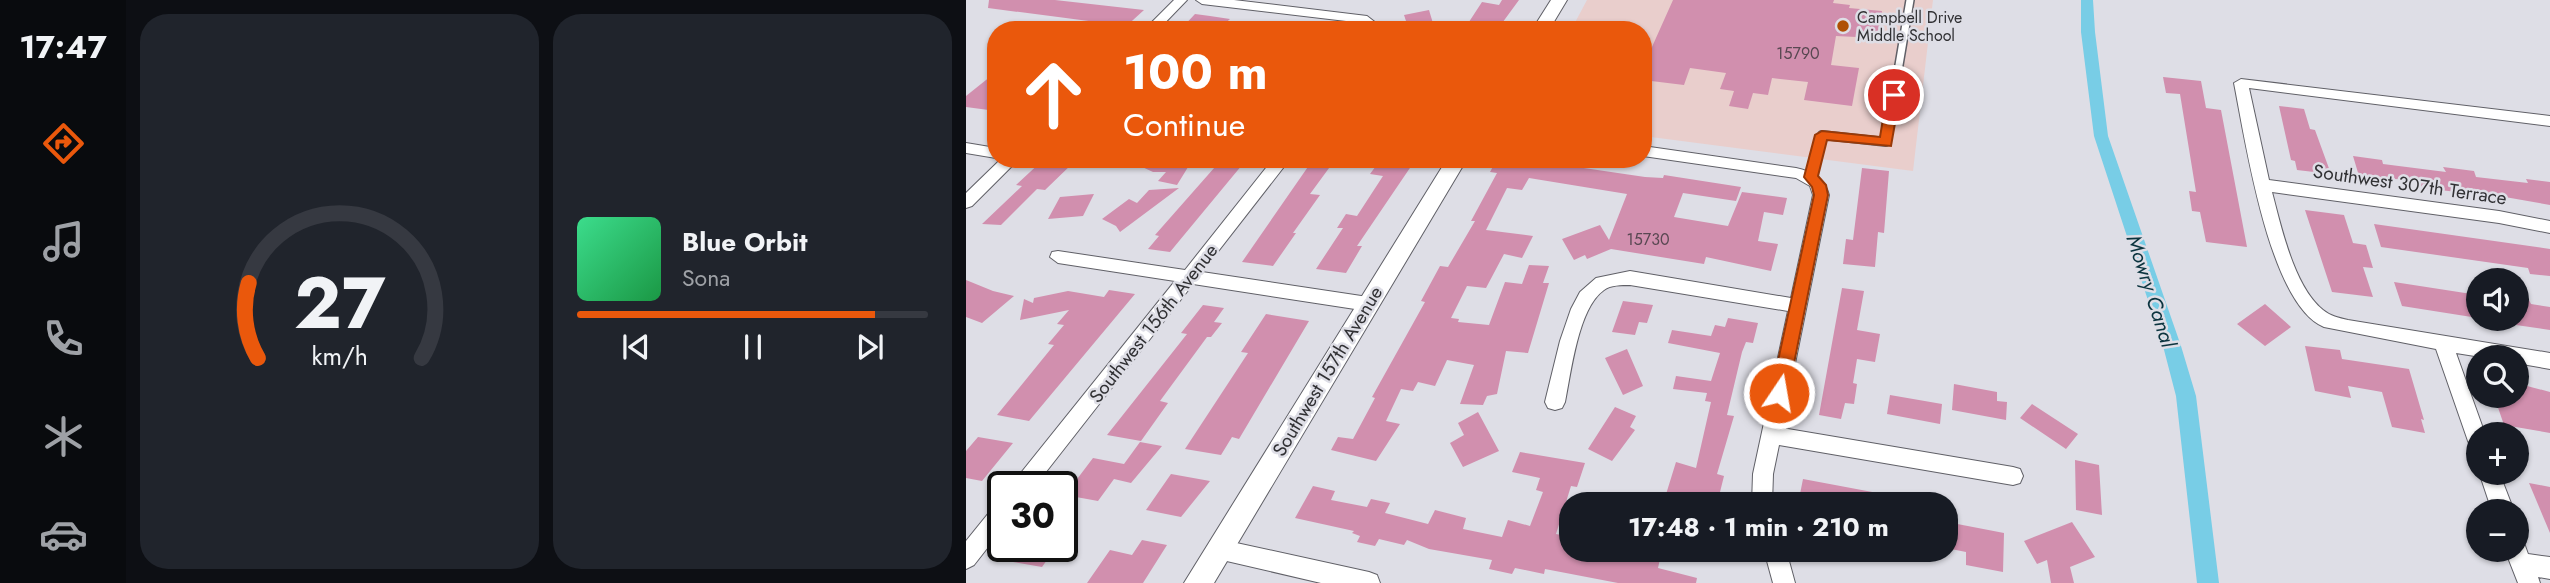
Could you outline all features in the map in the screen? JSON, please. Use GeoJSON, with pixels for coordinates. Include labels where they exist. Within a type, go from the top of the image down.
{"type":"FeatureCollection","features":[{"type":"Feature","properties":{"kind":"street"},"geometry":{"type":"LineString","coordinates":[[1159,21],[1181,0]]}},
{"type":"Feature","properties":{"kind":"street"},"geometry":{"type":"LineString","coordinates":[[1202,0],[1369,21]]}},
{"type":"Feature","properties":{"kind":"street"},"geometry":{"type":"LineString","coordinates":[[1546,21],[1559,0]]}},
{"type":"Feature","properties":{"kind":"street"},"geometry":{"type":"LineString","coordinates":[[2550,121],[2241,83],[2264,185],[2285,260],[2303,299],[2314,313],[2329,322],[2348,327],[2550,361]]}},
{"type":"Feature","properties":{"kind":"street"},"geometry":{"type":"LineString","coordinates":[[966,148],[987,152]]}},
{"type":"Feature","properties":{"kind":"street"},"geometry":{"type":"LineString","coordinates":[[1652,152],[1811,177],[1819,185],[1821,195],[1763,474],[1762,492]]}},
{"type":"Feature","properties":{"kind":"street"},"geometry":{"type":"LineString","coordinates":[[966,202],[1002,168]]}},
{"type":"Feature","properties":{"kind":"street","name":"Southwest 156th Avenue"},"geometry":{"type":"LineString","coordinates":[[1035,471],[1275,168]]}},
{"type":"Feature","properties":{"kind":"street","name":"Southwest 157th Avenue"},"geometry":{"type":"LineString","coordinates":[[1198,583],[1451,168]]}},
{"type":"Feature","properties":{"kind":"street","name":"Southwest 307th Terrace"},"geometry":{"type":"LineString","coordinates":[[2264,185],[2499,217],[2550,228]]}},
{"type":"Feature","properties":{"kind":"street"},"geometry":{"type":"LineString","coordinates":[[1058,257],[1367,304]]}},
{"type":"Feature","properties":{"kind":"street"},"geometry":{"type":"LineString","coordinates":[[1555,402],[1578,315],[1590,291],[1605,281],[1617,279],[1649,282],[1797,306]]}},
{"type":"Feature","properties":{"kind":"street"},"geometry":{"type":"LineString","coordinates":[[2443,342],[2471,422]]}},
{"type":"Feature","properties":{"kind":"street"},"geometry":{"type":"LineString","coordinates":[[1771,435],[2013,476]]}},
{"type":"Feature","properties":{"kind":"street"},"geometry":{"type":"LineString","coordinates":[[966,558],[987,531]]}},
{"type":"Feature","properties":{"kind":"street"},"geometry":{"type":"LineString","coordinates":[[1218,549],[1369,583]]}},
{"type":"Feature","properties":{"kind":"street"},"geometry":{"type":"LineString","coordinates":[[1778,562],[1784,583]]}},
{"type":"Feature","properties":{"kind":"street"},"geometry":{"type":"LineString","coordinates":[[2522,565],[2550,568]]}},
{"type":"Feature","properties":{"kind":"lane"},"geometry":{"type":"LineString","coordinates":[[1811,177],[1822,135],[1886,142],[1910,0]]}},
{"type":"Feature","properties":{"kind":"shaded area"},"geometry":{"type":"Polygon","coordinates":[[[1587,0],[1933,0],[1913,171],[1652,137],[1652,21],[1576,21],[1587,0]]]}},
{"type":"Feature","properties":{"kind":"building"},"geometry":{"type":"Polygon","coordinates":[[[989,0],[1055,0],[1144,10],[1132,21],[1089,21],[988,8],[989,0]]]}},
{"type":"Feature","properties":{"kind":"building"},"geometry":{"type":"Polygon","coordinates":[[[1502,0],[1519,0],[1504,21],[1470,21],[1482,2],[1499,5],[1502,0]]]}},
{"type":"Feature","properties":{"kind":"building"},"geometry":{"type":"Polygon","coordinates":[[[1673,0],[1834,0],[1833,3],[1850,5],[1849,8],[1882,11],[1877,38],[1836,36],[1831,65],[1859,68],[1852,106],[1804,100],[1808,82],[1772,78],[1768,95],[1753,93],[1748,109],[1729,106],[1734,91],[1720,89],[1726,73],[1690,68],[1684,85],[1652,81],[1652,47],[1673,0]]]}},
{"type":"Feature","properties":{"kind":"building"},"geometry":{"type":"Polygon","coordinates":[[[1429,10],[1432,21],[1406,21],[1404,15],[1429,10]]]}},
{"type":"Feature","properties":{"kind":"building"},"geometry":{"type":"Polygon","coordinates":[[[1195,14],[1230,19],[1228,21],[1188,21],[1195,14]]]}},
{"type":"Feature","properties":{"kind":"building"},"geometry":{"type":"Polygon","coordinates":[[[2163,77],[2201,81],[2206,108],[2221,110],[2247,247],[2206,242],[2200,212],[2192,211],[2189,191],[2196,192],[2180,94],[2166,93],[2163,77]]]}},
{"type":"Feature","properties":{"kind":"building"},"geometry":{"type":"Polygon","coordinates":[[[987,79],[987,110],[966,107],[966,96],[987,79]]]}},
{"type":"Feature","properties":{"kind":"building"},"geometry":{"type":"Polygon","coordinates":[[[2279,106],[2304,109],[2310,129],[2315,130],[2331,174],[2297,170],[2295,161],[2291,160],[2279,106]]]}},
{"type":"Feature","properties":{"kind":"building"},"geometry":{"type":"Polygon","coordinates":[[[2353,156],[2382,160],[2383,164],[2446,172],[2443,167],[2474,171],[2476,177],[2528,183],[2526,179],[2550,182],[2550,205],[2465,190],[2466,193],[2422,188],[2419,181],[2359,176],[2353,156]]]}},
{"type":"Feature","properties":{"kind":"building"},"geometry":{"type":"Polygon","coordinates":[[[1034,168],[1068,168],[1045,190],[1037,189],[1001,225],[982,224],[1022,186],[1016,185],[1034,168]]]}},
{"type":"Feature","properties":{"kind":"building"},"geometry":{"type":"Polygon","coordinates":[[[1144,168],[1187,168],[1177,185],[1158,181],[1166,172],[1153,172],[1144,168]]]}},
{"type":"Feature","properties":{"kind":"building"},"geometry":{"type":"Polygon","coordinates":[[[1214,168],[1240,168],[1170,252],[1148,249],[1159,236],[1155,235],[1214,168]]]}},
{"type":"Feature","properties":{"kind":"building"},"geometry":{"type":"Polygon","coordinates":[[[1307,168],[1329,168],[1310,194],[1320,195],[1273,266],[1242,262],[1307,168]]]}},
{"type":"Feature","properties":{"kind":"building"},"geometry":{"type":"Polygon","coordinates":[[[1374,168],[1410,168],[1357,246],[1362,246],[1346,273],[1316,269],[1343,228],[1337,228],[1346,214],[1357,216],[1383,176],[1370,174],[1374,168]]]}},
{"type":"Feature","properties":{"kind":"building"},"geometry":{"type":"Polygon","coordinates":[[[1492,168],[1584,168],[1645,177],[1663,178],[1664,175],[1741,187],[1736,201],[1683,193],[1674,217],[1728,226],[1742,192],[1787,198],[1783,215],[1764,212],[1758,241],[1778,244],[1771,271],[1706,257],[1704,264],[1611,249],[1587,259],[1585,255],[1574,260],[1562,239],[1600,225],[1609,240],[1627,194],[1529,178],[1522,190],[1507,188],[1486,230],[1533,236],[1522,258],[1504,254],[1486,288],[1467,286],[1451,318],[1459,319],[1458,322],[1489,325],[1505,282],[1522,284],[1529,265],[1549,266],[1543,283],[1549,283],[1528,353],[1506,351],[1497,394],[1487,396],[1483,405],[1460,404],[1474,365],[1447,360],[1435,386],[1418,382],[1413,391],[1401,389],[1386,421],[1400,424],[1376,461],[1331,450],[1338,437],[1353,439],[1375,398],[1372,397],[1425,302],[1421,301],[1440,266],[1448,267],[1475,221],[1471,221],[1497,173],[1490,172],[1492,168]]]}},
{"type":"Feature","properties":{"kind":"building"},"geometry":{"type":"Polygon","coordinates":[[[1862,168],[1889,171],[1884,233],[1878,232],[1875,267],[1843,264],[1846,239],[1853,240],[1862,168]]]}},
{"type":"Feature","properties":{"kind":"building"},"geometry":{"type":"Polygon","coordinates":[[[1179,188],[1120,232],[1116,226],[1102,219],[1129,199],[1137,203],[1149,190],[1179,188]]]}},
{"type":"Feature","properties":{"kind":"building"},"geometry":{"type":"Polygon","coordinates":[[[1094,194],[1083,216],[1048,219],[1060,197],[1094,194]]]}},
{"type":"Feature","properties":{"kind":"building"},"geometry":{"type":"Polygon","coordinates":[[[2305,210],[2344,215],[2353,243],[2366,245],[2373,268],[2363,267],[2373,297],[2332,292],[2305,210]]]}},
{"type":"Feature","properties":{"kind":"building"},"geometry":{"type":"Polygon","coordinates":[[[2374,224],[2550,249],[2550,276],[2530,274],[2529,268],[2381,247],[2374,224]]]}},
{"type":"Feature","properties":{"kind":"building"},"geometry":{"type":"Polygon","coordinates":[[[966,280],[1014,296],[982,323],[966,317],[966,280]]]}},
{"type":"Feature","properties":{"kind":"building"},"geometry":{"type":"Polygon","coordinates":[[[2394,282],[2466,293],[2466,316],[2402,306],[2394,282]]]}},
{"type":"Feature","properties":{"kind":"building"},"geometry":{"type":"Polygon","coordinates":[[[1842,288],[1864,291],[1857,330],[1880,334],[1875,362],[1857,359],[1853,383],[1857,384],[1854,404],[1845,403],[1841,419],[1819,415],[1842,288]]]}},
{"type":"Feature","properties":{"kind":"building"},"geometry":{"type":"Polygon","coordinates":[[[1109,290],[1135,294],[1029,421],[997,415],[1054,345],[1048,344],[1064,325],[1057,324],[1069,310],[1020,320],[1024,299],[1033,303],[1034,298],[1068,291],[1104,297],[1109,290]]]}},
{"type":"Feature","properties":{"kind":"building"},"geometry":{"type":"Polygon","coordinates":[[[2529,300],[2531,304],[2550,307],[2550,330],[2529,327],[2529,300]]]}},
{"type":"Feature","properties":{"kind":"building"},"geometry":{"type":"Polygon","coordinates":[[[1623,301],[1653,305],[1647,323],[1639,322],[1635,335],[1612,332],[1623,301]]]}},
{"type":"Feature","properties":{"kind":"building"},"geometry":{"type":"Polygon","coordinates":[[[2265,304],[2291,327],[2265,346],[2237,324],[2265,304]]]}},
{"type":"Feature","properties":{"kind":"building"},"geometry":{"type":"Polygon","coordinates":[[[1203,305],[1224,308],[1214,322],[1222,323],[1211,337],[1207,337],[1160,401],[1168,403],[1141,441],[1107,435],[1187,334],[1181,333],[1203,305]]]}},
{"type":"Feature","properties":{"kind":"building"},"geometry":{"type":"Polygon","coordinates":[[[1266,314],[1309,321],[1239,439],[1232,437],[1221,455],[1185,449],[1248,353],[1241,352],[1266,314]]]}},
{"type":"Feature","properties":{"kind":"building"},"geometry":{"type":"Polygon","coordinates":[[[1728,318],[1758,323],[1753,343],[1746,342],[1742,352],[1727,415],[1734,416],[1717,474],[1724,476],[1720,492],[1667,492],[1676,462],[1696,468],[1711,402],[1705,401],[1707,393],[1673,389],[1676,376],[1711,381],[1720,353],[1668,343],[1672,330],[1711,336],[1715,325],[1725,327],[1728,318]]]}},
{"type":"Feature","properties":{"kind":"building"},"geometry":{"type":"Polygon","coordinates":[[[2305,346],[2340,350],[2342,359],[2409,369],[2424,420],[2421,419],[2425,433],[2392,427],[2382,392],[2348,386],[2351,398],[2315,391],[2305,346]]]}},
{"type":"Feature","properties":{"kind":"building"},"geometry":{"type":"Polygon","coordinates":[[[1627,349],[1643,386],[1623,395],[1605,358],[1627,349]]]}},
{"type":"Feature","properties":{"kind":"building"},"geometry":{"type":"Polygon","coordinates":[[[1954,384],[1997,392],[1997,401],[2007,402],[2006,420],[1952,410],[1954,384]]]}},
{"type":"Feature","properties":{"kind":"building"},"geometry":{"type":"Polygon","coordinates":[[[2529,386],[2550,392],[2550,433],[2529,429],[2529,422],[2503,422],[2498,408],[2529,408],[2529,386]]]}},
{"type":"Feature","properties":{"kind":"building"},"geometry":{"type":"Polygon","coordinates":[[[1890,395],[1942,404],[1940,424],[1887,414],[1890,395]]]}},
{"type":"Feature","properties":{"kind":"building"},"geometry":{"type":"Polygon","coordinates":[[[2032,404],[2078,434],[2066,449],[2020,418],[2032,404]]]}},
{"type":"Feature","properties":{"kind":"building"},"geometry":{"type":"Polygon","coordinates":[[[1615,407],[1636,416],[1630,427],[1635,430],[1612,461],[1588,449],[1615,407]]]}},
{"type":"Feature","properties":{"kind":"building"},"geometry":{"type":"Polygon","coordinates":[[[1478,412],[1499,451],[1463,467],[1450,443],[1464,435],[1458,423],[1478,412]]]}},
{"type":"Feature","properties":{"kind":"building"},"geometry":{"type":"Polygon","coordinates":[[[978,437],[1013,443],[990,471],[987,471],[982,481],[966,478],[966,451],[978,437]]]}},
{"type":"Feature","properties":{"kind":"building"},"geometry":{"type":"Polygon","coordinates":[[[1140,442],[1162,446],[1131,483],[1114,479],[1098,501],[1078,497],[1078,478],[1093,458],[1124,464],[1140,442]]]}},
{"type":"Feature","properties":{"kind":"building"},"geometry":{"type":"Polygon","coordinates":[[[1520,452],[1585,463],[1577,487],[1571,486],[1569,492],[1559,492],[1559,524],[1556,534],[1559,535],[1559,562],[1659,562],[1658,568],[1697,578],[1696,583],[1618,583],[1545,569],[1544,574],[1515,568],[1512,574],[1489,569],[1492,560],[1429,549],[1407,540],[1404,545],[1379,539],[1375,546],[1357,542],[1360,536],[1352,533],[1354,531],[1295,518],[1313,486],[1335,491],[1331,500],[1367,507],[1371,499],[1390,503],[1385,513],[1428,524],[1435,510],[1466,518],[1463,529],[1502,537],[1508,520],[1530,526],[1543,492],[1536,490],[1540,478],[1512,472],[1520,452]]]}},
{"type":"Feature","properties":{"kind":"building"},"geometry":{"type":"Polygon","coordinates":[[[2075,460],[2099,465],[2102,515],[2076,510],[2075,460]]]}},
{"type":"Feature","properties":{"kind":"building"},"geometry":{"type":"Polygon","coordinates":[[[1171,474],[1210,481],[1181,517],[1146,510],[1171,474]]]}},
{"type":"Feature","properties":{"kind":"building"},"geometry":{"type":"Polygon","coordinates":[[[1803,479],[1872,492],[1800,492],[1803,479]]]}},
{"type":"Feature","properties":{"kind":"building"},"geometry":{"type":"Polygon","coordinates":[[[2529,483],[2550,487],[2550,533],[2529,483]]]}},
{"type":"Feature","properties":{"kind":"building"},"geometry":{"type":"Polygon","coordinates":[[[2072,522],[2095,557],[2070,567],[2074,583],[2051,583],[2047,560],[2037,564],[2024,541],[2072,522]]]}},
{"type":"Feature","properties":{"kind":"building"},"geometry":{"type":"Polygon","coordinates":[[[1958,524],[2004,533],[2003,572],[1966,565],[1966,552],[1958,550],[1958,524]]]}},
{"type":"Feature","properties":{"kind":"building"},"geometry":{"type":"Polygon","coordinates":[[[1142,540],[1167,545],[1143,583],[1087,583],[1110,550],[1132,555],[1142,540]]]}},
{"type":"Feature","properties":{"kind":"building"},"geometry":{"type":"Polygon","coordinates":[[[1013,562],[1046,562],[1042,567],[1013,562]]]}},
{"type":"Feature","properties":{"kind":"waterway","name":"Mowry Canal"},"geometry":{"type":"LineString","coordinates":[[2087,0],[2088,32],[2101,136],[2172,346],[2186,396],[2208,583]]}},
{"type":"Feature","properties":{"kind":"place","name":"Campbell Drive Middle School"},"geometry":{"type":"Point","coordinates":[1843,26]}},
{"type":"Feature","properties":{"kind":"route"},"geometry":{"type":"LineString","coordinates":[[1779,393],[1821,195],[1817,181],[1811,177],[1822,135],[1886,142],[1894,95]]}}]}
